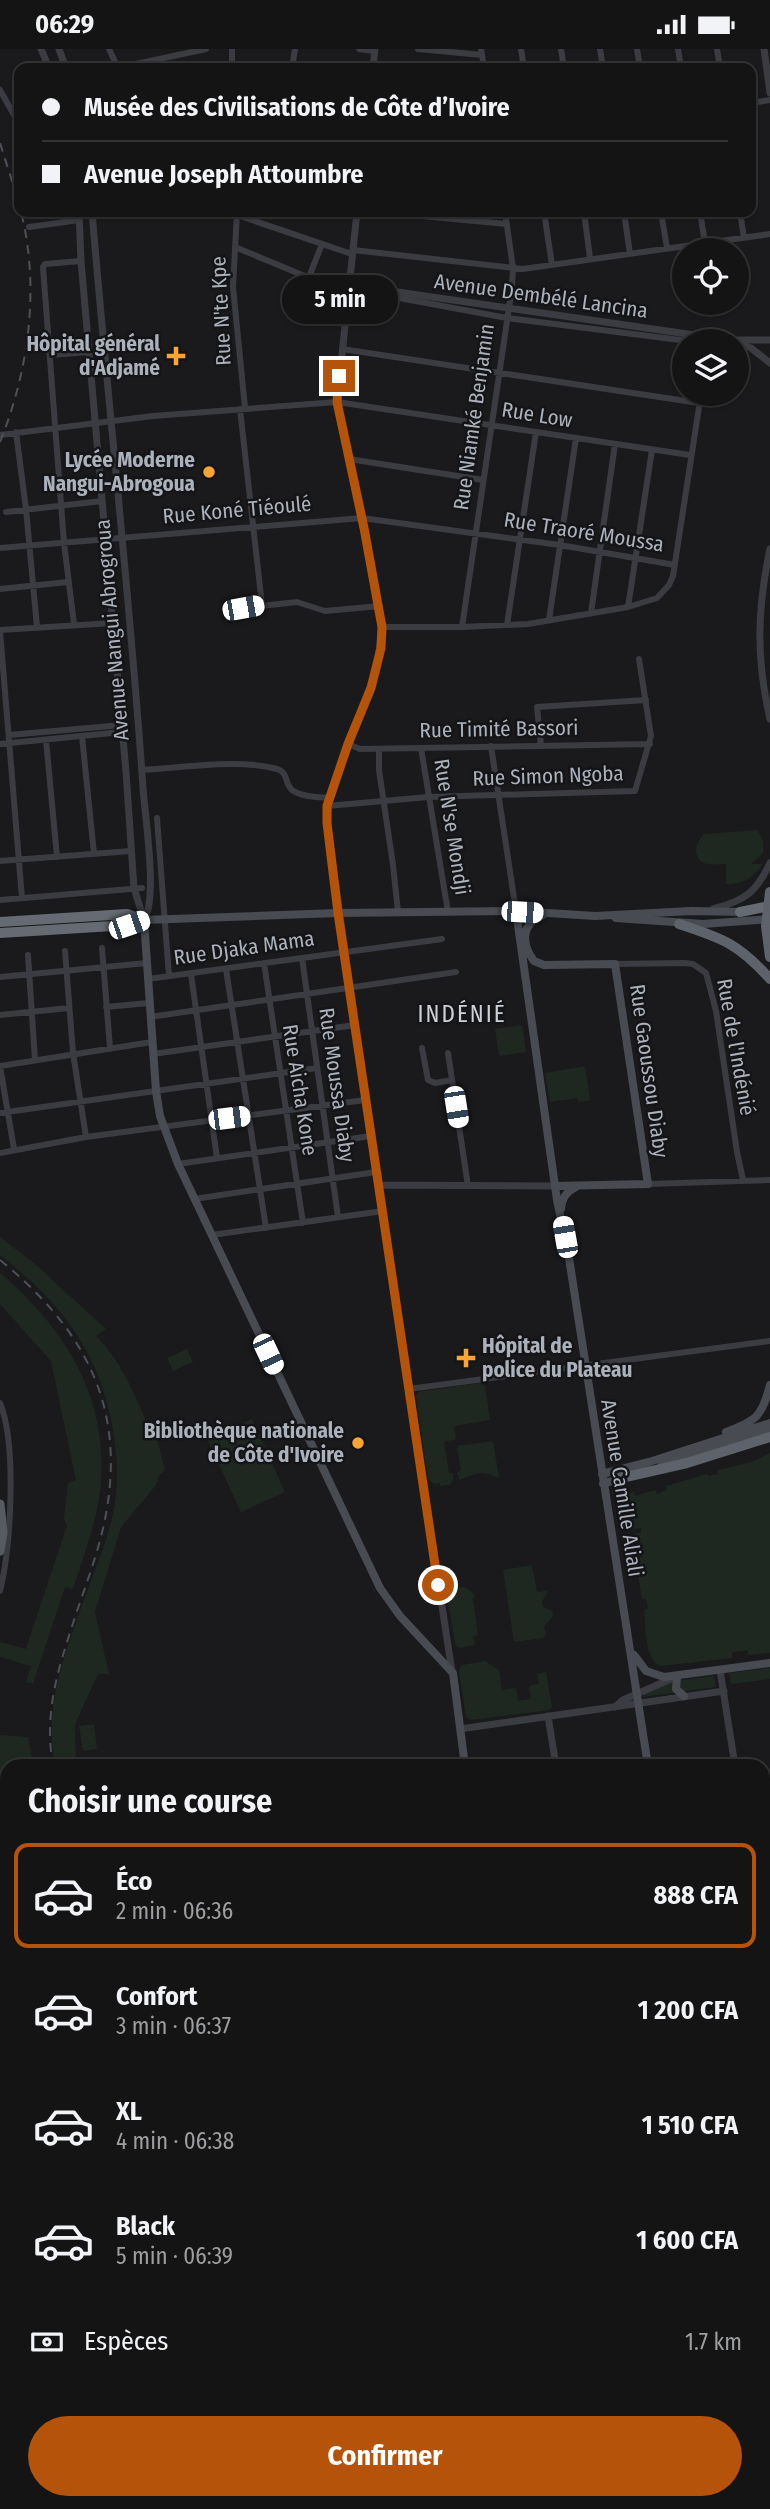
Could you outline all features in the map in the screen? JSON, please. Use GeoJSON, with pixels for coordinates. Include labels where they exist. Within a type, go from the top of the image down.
{"type":"FeatureCollection","features":[{"type":"Feature","properties":{"kind":"highway"},"geometry":{"type":"LineString","coordinates":[[770,892],[766,926],[770,957]]}},
{"type":"Feature","properties":{"kind":"highway"},"geometry":{"type":"LineString","coordinates":[[740,912],[770,909]]}},
{"type":"Feature","properties":{"kind":"highway"},"geometry":{"type":"LineString","coordinates":[[0,922],[127,914],[144,920]]}},
{"type":"Feature","properties":{"kind":"highway"},"geometry":{"type":"LineString","coordinates":[[0,933],[129,925],[144,920]]}},
{"type":"Feature","properties":{"kind":"highway"},"geometry":{"type":"LineString","coordinates":[[679,924],[728,941],[753,960],[770,979]]}},
{"type":"Feature","properties":{"kind":"highway"},"geometry":{"type":"LineString","coordinates":[[621,1478],[687,1463],[770,1437]]}},
{"type":"Feature","properties":{"kind":"main road"},"geometry":{"type":"LineString","coordinates":[[144,920],[398,912],[548,913],[679,924],[770,919]]}},
{"type":"Feature","properties":{"kind":"main road","name":"Avenue Camille Aliali"},"geometry":{"type":"LineString","coordinates":[[516,912],[555,1186],[647,1759]]}},
{"type":"Feature","properties":{"kind":"main road"},"geometry":{"type":"LineString","coordinates":[[595,916],[740,912]]}},
{"type":"Feature","properties":{"kind":"main road"},"geometry":{"type":"LineString","coordinates":[[526,980],[534,961],[526,936],[529,922],[548,913]]}},
{"type":"Feature","properties":{"kind":"main road","name":"Avenue Nangui Abrogroua"},"geometry":{"type":"LineString","coordinates":[[144,920],[156,1091],[164,1127],[178,1164],[380,1588],[400,1616],[453,1673]]}},
{"type":"Feature","properties":{"kind":"main road","name":"Rue de l'Indénié"},"geometry":{"type":"LineString","coordinates":[[534,961],[615,964]]}},
{"type":"Feature","properties":{"kind":"main road","name":"Rue Gaoussou Diaby"},"geometry":{"type":"LineString","coordinates":[[615,964],[648,1184]]}},
{"type":"Feature","properties":{"kind":"main road"},"geometry":{"type":"LineString","coordinates":[[555,1186],[648,1184]]}},
{"type":"Feature","properties":{"kind":"main road"},"geometry":{"type":"LineString","coordinates":[[561,1215],[563,1197],[567,1191],[578,1185]]}},
{"type":"Feature","properties":{"kind":"main road"},"geometry":{"type":"LineString","coordinates":[[682,1451],[757,1417],[765,1404],[770,1385]]}},
{"type":"Feature","properties":{"kind":"main road"},"geometry":{"type":"LineString","coordinates":[[602,1479],[615,1472],[770,1423]]}},
{"type":"Feature","properties":{"kind":"main road"},"geometry":{"type":"LineString","coordinates":[[602,1479],[621,1478],[770,1430]]}},
{"type":"Feature","properties":{"kind":"main road"},"geometry":{"type":"LineString","coordinates":[[0,1504],[0,1551]]}},
{"type":"Feature","properties":{"kind":"main road"},"geometry":{"type":"LineString","coordinates":[[628,1643],[636,1661],[646,1671],[658,1677],[675,1677],[770,1663]]}},
{"type":"Feature","properties":{"kind":"main road"},"geometry":{"type":"LineString","coordinates":[[453,1673],[464,1759]]}},
{"type":"Feature","properties":{"kind":"main road"},"geometry":{"type":"LineString","coordinates":[[675,1677],[676,1689],[684,1696]]}},
{"type":"Feature","properties":{"kind":"street"},"geometry":{"type":"LineString","coordinates":[[141,63],[206,49]]}},
{"type":"Feature","properties":{"kind":"street"},"geometry":{"type":"LineString","coordinates":[[359,49],[375,50]]}},
{"type":"Feature","properties":{"kind":"street"},"geometry":{"type":"LineString","coordinates":[[418,49],[482,52]]}},
{"type":"Feature","properties":{"kind":"street"},"geometry":{"type":"LineString","coordinates":[[764,49],[770,93]]}},
{"type":"Feature","properties":{"kind":"street"},"geometry":{"type":"LineString","coordinates":[[0,90],[14,115]]}},
{"type":"Feature","properties":{"kind":"street"},"geometry":{"type":"LineString","coordinates":[[29,226],[74,217]]}},
{"type":"Feature","properties":{"kind":"street","name":"Avenue Nangui Abrogroua"},"geometry":{"type":"LineString","coordinates":[[79,217],[89,352],[103,422],[118,538],[142,771],[150,886],[150,906],[144,920]]}},
{"type":"Feature","properties":{"kind":"street","name":"Avenue Nangui Abrogroua"},"geometry":{"type":"LineString","coordinates":[[92,217],[103,422],[102,501],[131,851],[144,920]]}},
{"type":"Feature","properties":{"kind":"street","name":"Rue N'te Kpe"},"geometry":{"type":"LineString","coordinates":[[237,217],[233,287],[261,605]]}},
{"type":"Feature","properties":{"kind":"street"},"geometry":{"type":"LineString","coordinates":[[248,217],[322,244],[353,252],[523,269],[672,247]]}},
{"type":"Feature","properties":{"kind":"street"},"geometry":{"type":"LineString","coordinates":[[356,217],[337,402],[380,606],[382,627],[377,668],[328,802],[327,823],[376,1172],[453,1673]]}},
{"type":"Feature","properties":{"kind":"street"},"geometry":{"type":"LineString","coordinates":[[432,217],[507,224]]}},
{"type":"Feature","properties":{"kind":"street","name":"Rue Niamké Benjamin"},"geometry":{"type":"LineString","coordinates":[[462,628],[513,268],[506,217]]}},
{"type":"Feature","properties":{"kind":"street"},"geometry":{"type":"LineString","coordinates":[[545,217],[552,265]]}},
{"type":"Feature","properties":{"kind":"street"},"geometry":{"type":"LineString","coordinates":[[585,217],[590,258]]}},
{"type":"Feature","properties":{"kind":"street"},"geometry":{"type":"LineString","coordinates":[[625,217],[630,254]]}},
{"type":"Feature","properties":{"kind":"street"},"geometry":{"type":"LineString","coordinates":[[662,217],[667,248]]}},
{"type":"Feature","properties":{"kind":"street"},"geometry":{"type":"LineString","coordinates":[[701,217],[704,238]]}},
{"type":"Feature","properties":{"kind":"street"},"geometry":{"type":"LineString","coordinates":[[741,217],[744,238],[770,234]]}},
{"type":"Feature","properties":{"kind":"street"},"geometry":{"type":"LineString","coordinates":[[309,277],[322,244]]}},
{"type":"Feature","properties":{"kind":"street"},"geometry":{"type":"LineString","coordinates":[[235,247],[348,294]]}},
{"type":"Feature","properties":{"kind":"street"},"geometry":{"type":"LineString","coordinates":[[74,624],[64,543],[43,267],[45,264],[81,261]]}},
{"type":"Feature","properties":{"kind":"street","name":"Avenue Dembélé Lancina"},"geometry":{"type":"LineString","coordinates":[[349,285],[507,314],[672,334]]}},
{"type":"Feature","properties":{"kind":"street"},"geometry":{"type":"LineString","coordinates":[[507,314],[672,339]]}},
{"type":"Feature","properties":{"kind":"street","name":"Avenue Dembélé Lancina"},"geometry":{"type":"LineString","coordinates":[[749,341],[770,340]]}},
{"type":"Feature","properties":{"kind":"street"},"geometry":{"type":"LineString","coordinates":[[751,348],[770,354]]}},
{"type":"Feature","properties":{"kind":"street"},"geometry":{"type":"LineString","coordinates":[[751,348],[770,363]]}},
{"type":"Feature","properties":{"kind":"street"},"geometry":{"type":"LineString","coordinates":[[342,349],[672,399]]}},
{"type":"Feature","properties":{"kind":"street"},"geometry":{"type":"LineString","coordinates":[[50,355],[89,352]]}},
{"type":"Feature","properties":{"kind":"street","name":"Rue Low"},"geometry":{"type":"LineString","coordinates":[[0,435],[242,408],[337,402],[690,455]]}},
{"type":"Feature","properties":{"kind":"street"},"geometry":{"type":"LineString","coordinates":[[382,627],[462,628],[549,620],[649,603],[664,593],[673,576],[698,406]]}},
{"type":"Feature","properties":{"kind":"street"},"geometry":{"type":"LineString","coordinates":[[16,432],[37,627]]}},
{"type":"Feature","properties":{"kind":"street"},"geometry":{"type":"LineString","coordinates":[[507,625],[537,432]]}},
{"type":"Feature","properties":{"kind":"street"},"geometry":{"type":"LineString","coordinates":[[549,620],[576,438]]}},
{"type":"Feature","properties":{"kind":"street"},"geometry":{"type":"LineString","coordinates":[[591,613],[615,444]]}},
{"type":"Feature","properties":{"kind":"street"},"geometry":{"type":"LineString","coordinates":[[628,607],[652,450]]}},
{"type":"Feature","properties":{"kind":"street"},"geometry":{"type":"LineString","coordinates":[[349,460],[483,480]]}},
{"type":"Feature","properties":{"kind":"street"},"geometry":{"type":"LineString","coordinates":[[6,512],[102,501]]}},
{"type":"Feature","properties":{"kind":"street","name":"Rue Koné Tiéoulé"},"geometry":{"type":"LineString","coordinates":[[0,548],[362,517]]}},
{"type":"Feature","properties":{"kind":"street","name":"Rue Traoré Moussa"},"geometry":{"type":"LineString","coordinates":[[362,517],[560,545],[675,565]]}},
{"type":"Feature","properties":{"kind":"street"},"geometry":{"type":"LineString","coordinates":[[770,549],[761,595],[759,649],[762,684],[770,719]]}},
{"type":"Feature","properties":{"kind":"street"},"geometry":{"type":"LineString","coordinates":[[0,589],[68,582]]}},
{"type":"Feature","properties":{"kind":"street"},"geometry":{"type":"LineString","coordinates":[[243,608],[297,602],[325,611],[380,606]]}},
{"type":"Feature","properties":{"kind":"street"},"geometry":{"type":"LineString","coordinates":[[22,898],[0,631],[113,623]]}},
{"type":"Feature","properties":{"kind":"street","name":"Rue Simon Ngoba"},"geometry":{"type":"LineString","coordinates":[[142,771],[250,764],[280,770],[286,774],[289,786],[300,794],[328,802],[635,791],[650,744],[650,723],[639,659]]}},
{"type":"Feature","properties":{"kind":"street"},"geometry":{"type":"LineString","coordinates":[[541,746],[537,707],[646,700]]}},
{"type":"Feature","properties":{"kind":"street"},"geometry":{"type":"LineString","coordinates":[[9,739],[46,740],[122,729]]}},
{"type":"Feature","properties":{"kind":"street"},"geometry":{"type":"LineString","coordinates":[[0,744],[9,739],[122,729]]}},
{"type":"Feature","properties":{"kind":"street"},"geometry":{"type":"LineString","coordinates":[[82,736],[94,854]]}},
{"type":"Feature","properties":{"kind":"street"},"geometry":{"type":"LineString","coordinates":[[46,740],[57,857]]}},
{"type":"Feature","properties":{"kind":"street","name":"Rue Timité Bassori"},"geometry":{"type":"LineString","coordinates":[[348,744],[360,749],[650,744]]}},
{"type":"Feature","properties":{"kind":"street"},"geometry":{"type":"LineString","coordinates":[[491,747],[516,912]]}},
{"type":"Feature","properties":{"kind":"street","name":"Rue N'se Mondji"},"geometry":{"type":"LineString","coordinates":[[421,748],[448,912]]}},
{"type":"Feature","properties":{"kind":"street"},"geometry":{"type":"LineString","coordinates":[[379,749],[379,770],[398,912]]}},
{"type":"Feature","properties":{"kind":"street"},"geometry":{"type":"LineString","coordinates":[[157,818],[169,977]]}},
{"type":"Feature","properties":{"kind":"street"},"geometry":{"type":"LineString","coordinates":[[0,861],[131,851]]}},
{"type":"Feature","properties":{"kind":"street"},"geometry":{"type":"LineString","coordinates":[[705,912],[745,898],[762,880],[770,863]]}},
{"type":"Feature","properties":{"kind":"street"},"geometry":{"type":"LineString","coordinates":[[0,899],[138,888]]}},
{"type":"Feature","properties":{"kind":"street","name":"Rue Djaka Mama"},"geometry":{"type":"LineString","coordinates":[[148,979],[442,939]]}},
{"type":"Feature","properties":{"kind":"street"},"geometry":{"type":"LineString","coordinates":[[102,948],[110,1048]]}},
{"type":"Feature","properties":{"kind":"street"},"geometry":{"type":"LineString","coordinates":[[65,951],[73,1053],[86,1137]]}},
{"type":"Feature","properties":{"kind":"street"},"geometry":{"type":"LineString","coordinates":[[28,955],[36,1060]]}},
{"type":"Feature","properties":{"kind":"street","name":"Rue Moussa Diaby"},"geometry":{"type":"LineString","coordinates":[[302,958],[338,1217]]}},
{"type":"Feature","properties":{"kind":"street"},"geometry":{"type":"LineString","coordinates":[[0,977],[147,963]]}},
{"type":"Feature","properties":{"kind":"street","name":"Rue Aicha Kone"},"geometry":{"type":"LineString","coordinates":[[264,963],[303,1223]]}},
{"type":"Feature","properties":{"kind":"street","name":"Rue de l'Indénié"},"geometry":{"type":"LineString","coordinates":[[615,964],[684,963],[693,964],[706,973],[716,1011],[743,1180]]}},
{"type":"Feature","properties":{"kind":"street"},"geometry":{"type":"LineString","coordinates":[[226,969],[266,1228]]}},
{"type":"Feature","properties":{"kind":"street"},"geometry":{"type":"LineString","coordinates":[[150,1017],[456,972]]}},
{"type":"Feature","properties":{"kind":"street"},"geometry":{"type":"LineString","coordinates":[[191,975],[217,1158]]}},
{"type":"Feature","properties":{"kind":"street"},"geometry":{"type":"LineString","coordinates":[[106,1007],[149,1003]]}},
{"type":"Feature","properties":{"kind":"street"},"geometry":{"type":"LineString","coordinates":[[0,1015],[69,1008]]}},
{"type":"Feature","properties":{"kind":"street"},"geometry":{"type":"LineString","coordinates":[[153,1054],[355,1025]]}},
{"type":"Feature","properties":{"kind":"street"},"geometry":{"type":"LineString","coordinates":[[14,1149],[3,1112],[0,1066],[152,1042]]}},
{"type":"Feature","properties":{"kind":"street"},"geometry":{"type":"LineString","coordinates":[[422,1048],[428,1080],[435,1083],[452,1080]]}},
{"type":"Feature","properties":{"kind":"street"},"geometry":{"type":"LineString","coordinates":[[447,1053],[468,1186]]}},
{"type":"Feature","properties":{"kind":"street"},"geometry":{"type":"LineString","coordinates":[[3,1112],[317,1068]]}},
{"type":"Feature","properties":{"kind":"street"},"geometry":{"type":"LineString","coordinates":[[0,1153],[86,1137],[366,1100]]}},
{"type":"Feature","properties":{"kind":"street"},"geometry":{"type":"LineString","coordinates":[[178,1164],[371,1136]]}},
{"type":"Feature","properties":{"kind":"street"},"geometry":{"type":"LineString","coordinates":[[194,1199],[376,1172]]}},
{"type":"Feature","properties":{"kind":"street"},"geometry":{"type":"LineString","coordinates":[[648,1184],[770,1180]]}},
{"type":"Feature","properties":{"kind":"street"},"geometry":{"type":"LineString","coordinates":[[379,1185],[555,1186]]}},
{"type":"Feature","properties":{"kind":"street"},"geometry":{"type":"LineString","coordinates":[[212,1235],[383,1211]]}},
{"type":"Feature","properties":{"kind":"street"},"geometry":{"type":"LineString","coordinates":[[409,1389],[770,1341]]}},
{"type":"Feature","properties":{"kind":"street"},"geometry":{"type":"LineString","coordinates":[[0,1403],[7,1426],[9,1456],[8,1540],[0,1591]]}},
{"type":"Feature","properties":{"kind":"street"},"geometry":{"type":"LineString","coordinates":[[720,1670],[734,1759]]}},
{"type":"Feature","properties":{"kind":"street"},"geometry":{"type":"LineString","coordinates":[[637,1699],[675,1677]]}},
{"type":"Feature","properties":{"kind":"street"},"geometry":{"type":"LineString","coordinates":[[460,1729],[615,1707],[623,1700],[724,1691]]}},
{"type":"Feature","properties":{"kind":"street"},"geometry":{"type":"LineString","coordinates":[[548,1716],[555,1759]]}},
{"type":"Feature","properties":{"kind":"shaded area"},"geometry":{"type":"Polygon","coordinates":[[[758,830],[763,842],[763,853],[751,864],[763,864],[743,881],[726,884],[726,864],[707,864],[702,862],[697,854],[698,841],[704,834],[758,830]]]}},
{"type":"Feature","properties":{"kind":"shaded area"},"geometry":{"type":"Polygon","coordinates":[[[522,1025],[526,1052],[499,1056],[495,1029],[522,1025]]]}},
{"type":"Feature","properties":{"kind":"shaded area"},"geometry":{"type":"Polygon","coordinates":[[[585,1066],[590,1100],[579,1102],[577,1098],[550,1102],[545,1073],[585,1066]]]}},
{"type":"Feature","properties":{"kind":"shaded area"},"geometry":{"type":"Polygon","coordinates":[[[0,1237],[35,1264],[106,1329],[96,1336],[115,1359],[130,1385],[153,1440],[157,1439],[165,1470],[121,1527],[95,1612],[109,1674],[98,1674],[75,1724],[76,1759],[54,1759],[54,1703],[68,1645],[113,1514],[117,1479],[115,1445],[102,1387],[92,1361],[78,1337],[44,1294],[0,1255],[0,1237]]]}},
{"type":"Feature","properties":{"kind":"shaded area"},"geometry":{"type":"Polygon","coordinates":[[[0,1273],[43,1316],[76,1365],[97,1419],[101,1449],[100,1494],[90,1535],[73,1589],[65,1587],[33,1684],[26,1682],[31,1666],[0,1657],[0,1642],[26,1649],[67,1526],[64,1519],[68,1483],[76,1480],[51,1361],[0,1304],[0,1273]]]}},
{"type":"Feature","properties":{"kind":"shaded area"},"geometry":{"type":"Polygon","coordinates":[[[187,1349],[193,1362],[173,1371],[167,1358],[187,1349]]]}},
{"type":"Feature","properties":{"kind":"shaded area"},"geometry":{"type":"Polygon","coordinates":[[[480,1383],[485,1386],[490,1420],[454,1426],[456,1439],[444,1442],[453,1481],[449,1485],[434,1484],[428,1479],[416,1396],[418,1392],[480,1383]]]}},
{"type":"Feature","properties":{"kind":"shaded area"},"geometry":{"type":"Polygon","coordinates":[[[252,1419],[285,1492],[241,1512],[207,1439],[252,1419]]]}},
{"type":"Feature","properties":{"kind":"shaded area"},"geometry":{"type":"Polygon","coordinates":[[[493,1441],[499,1478],[482,1473],[459,1480],[457,1472],[461,1471],[457,1446],[493,1441]]]}},
{"type":"Feature","properties":{"kind":"shaded area"},"geometry":{"type":"Polygon","coordinates":[[[770,1453],[770,1653],[748,1655],[748,1650],[732,1652],[732,1658],[660,1666],[648,1649],[644,1610],[648,1609],[646,1599],[642,1599],[635,1557],[641,1557],[643,1552],[636,1547],[633,1540],[634,1534],[641,1532],[641,1528],[633,1529],[629,1502],[625,1502],[626,1496],[634,1491],[635,1496],[655,1490],[657,1494],[667,1490],[666,1486],[707,1474],[718,1474],[718,1470],[752,1462],[770,1453]]]}},
{"type":"Feature","properties":{"kind":"shaded area"},"geometry":{"type":"Polygon","coordinates":[[[532,1565],[537,1592],[547,1591],[542,1601],[543,1607],[552,1611],[553,1616],[544,1626],[546,1634],[543,1638],[514,1642],[503,1570],[532,1565]]]}},
{"type":"Feature","properties":{"kind":"shaded area"},"geometry":{"type":"Polygon","coordinates":[[[465,1587],[475,1595],[473,1599],[478,1635],[473,1636],[475,1645],[459,1648],[455,1644],[447,1593],[450,1589],[465,1587]]]}},
{"type":"Feature","properties":{"kind":"shaded area"},"geometry":{"type":"Polygon","coordinates":[[[485,1661],[499,1670],[502,1690],[516,1688],[518,1701],[531,1699],[529,1686],[539,1684],[537,1674],[546,1672],[552,1707],[550,1710],[471,1720],[466,1717],[459,1670],[462,1665],[485,1661]]]}},
{"type":"Feature","properties":{"kind":"shaded area"},"geometry":{"type":"Polygon","coordinates":[[[770,1668],[770,1679],[731,1684],[729,1673],[770,1668]]]}},
{"type":"Feature","properties":{"kind":"shaded area"},"geometry":{"type":"Polygon","coordinates":[[[714,1676],[716,1687],[642,1697],[666,1684],[714,1676]]]}},
{"type":"Feature","properties":{"kind":"shaded area"},"geometry":{"type":"Polygon","coordinates":[[[94,1724],[97,1749],[83,1751],[79,1726],[94,1724]]]}},
{"type":"Feature","properties":{"kind":"shaded area"},"geometry":{"type":"Polygon","coordinates":[[[0,1735],[28,1737],[33,1759],[0,1759],[0,1735]]]}},
{"type":"Feature","properties":{"kind":"railway"},"geometry":{"type":"LineString","coordinates":[[0,143],[14,187]]}},
{"type":"Feature","properties":{"kind":"railway"},"geometry":{"type":"LineString","coordinates":[[0,442],[18,386],[28,328],[30,269],[22,217]]}},
{"type":"Feature","properties":{"kind":"railway"},"geometry":{"type":"LineString","coordinates":[[0,1260],[29,1286],[75,1341],[92,1371],[103,1403],[110,1437],[111,1474],[106,1514],[55,1687],[50,1725],[52,1759]]}},
{"type":"Feature","properties":{"kind":"place","name":"Hôpital général d'Adjamé"},"geometry":{"type":"Point","coordinates":[176,356]}},
{"type":"Feature","properties":{"kind":"place","name":"Lycée Moderne Nangui-Abrogoua"},"geometry":{"type":"Point","coordinates":[209,472]}},
{"type":"Feature","properties":{"kind":"place","name":"Hôpital de police du Plateau"},"geometry":{"type":"Point","coordinates":[466,1358]}},
{"type":"Feature","properties":{"kind":"place","name":"Bibliothèque nationale de Côte d'Ivoire"},"geometry":{"type":"Point","coordinates":[358,1443]}},
{"type":"Feature","properties":{"kind":"district","name":"INDÉNIÉ"},"geometry":{"type":"Point","coordinates":[462,1014]}},
{"type":"Feature","properties":{"kind":"route"},"geometry":{"type":"LineString","coordinates":[[339,376],[337,402],[380,606],[382,627],[377,668],[329,798],[327,823],[438,1585]]}}]}
